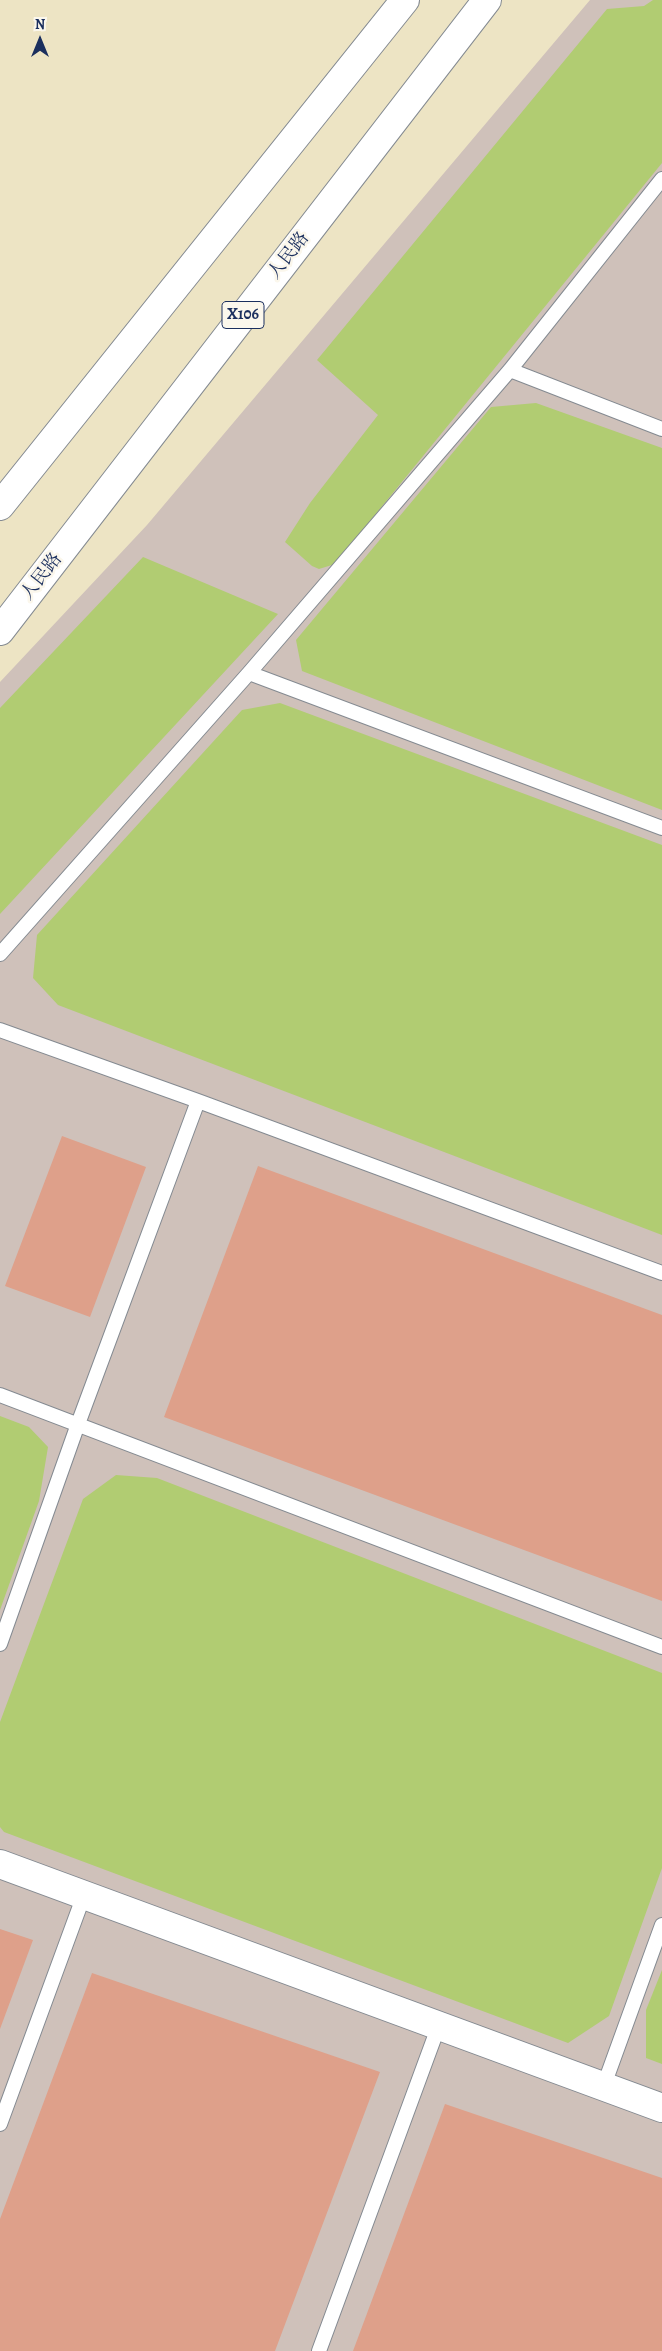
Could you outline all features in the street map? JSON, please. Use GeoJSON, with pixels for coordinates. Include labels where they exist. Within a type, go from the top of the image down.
{"type":"FeatureCollection","features":[{"type":"Feature","properties":{"kind":"main road"},"geometry":{"type":"LineString","coordinates":[[0,506],[405,0]]}},
{"type":"Feature","properties":{"kind":"main road","name":"人民路"},"geometry":{"type":"LineString","coordinates":[[0,630],[487,0]]}},
{"type":"Feature","properties":{"kind":"main road"},"geometry":{"type":"LineString","coordinates":[[0,1864],[604,2085],[662,2108]]}},
{"type":"Feature","properties":{"kind":"lane"},"geometry":{"type":"LineString","coordinates":[[0,954],[250,673],[510,370],[662,179]]}},
{"type":"Feature","properties":{"kind":"lane"},"geometry":{"type":"LineString","coordinates":[[510,370],[662,429]]}},
{"type":"Feature","properties":{"kind":"lane"},"geometry":{"type":"LineString","coordinates":[[250,673],[662,828]]}},
{"type":"Feature","properties":{"kind":"lane"},"geometry":{"type":"LineString","coordinates":[[0,1030],[198,1101],[662,1273]]}},
{"type":"Feature","properties":{"kind":"lane"},"geometry":{"type":"LineString","coordinates":[[0,1644],[78,1424],[198,1101]]}},
{"type":"Feature","properties":{"kind":"lane"},"geometry":{"type":"LineString","coordinates":[[0,1395],[662,1646]]}},
{"type":"Feature","properties":{"kind":"lane"},"geometry":{"type":"LineString","coordinates":[[0,2124],[84,1895]]}},
{"type":"Feature","properties":{"kind":"lane"},"geometry":{"type":"LineString","coordinates":[[604,2085],[662,1925]]}},
{"type":"Feature","properties":{"kind":"lane"},"geometry":{"type":"LineString","coordinates":[[319,2351],[439,2025]]}},
{"type":"Feature","properties":{"kind":"shaded area"},"geometry":{"type":"Polygon","coordinates":[[[590,0],[662,0],[662,2351],[0,2351],[0,682],[147,525],[590,0]]]}},
{"type":"Feature","properties":{"kind":"green space"},"geometry":{"type":"Polygon","coordinates":[[[653,0],[662,0],[662,163],[335,564],[319,569],[312,566],[285,542],[310,503],[378,415],[317,360],[607,9],[644,6],[653,0]]]}},
{"type":"Feature","properties":{"kind":"green space"},"geometry":{"type":"Polygon","coordinates":[[[536,403],[662,448],[662,810],[302,671],[296,640],[491,407],[536,403]]]}},
{"type":"Feature","properties":{"kind":"green space"},"geometry":{"type":"Polygon","coordinates":[[[143,557],[278,614],[0,914],[0,708],[143,557]]]}},
{"type":"Feature","properties":{"kind":"green space"},"geometry":{"type":"Polygon","coordinates":[[[280,703],[662,845],[662,1235],[58,1005],[33,978],[37,935],[242,710],[280,703]]]}},
{"type":"Feature","properties":{"kind":"green space"},"geometry":{"type":"Polygon","coordinates":[[[0,1416],[29,1427],[48,1447],[39,1501],[0,1610],[0,1416]]]}},
{"type":"Feature","properties":{"kind":"green space"},"geometry":{"type":"Polygon","coordinates":[[[116,1475],[157,1478],[662,1673],[662,1868],[609,2016],[568,2043],[4,1832],[0,1827],[0,1722],[83,1499],[116,1475]]]}},
{"type":"Feature","properties":{"kind":"green space"},"geometry":{"type":"Polygon","coordinates":[[[662,1970],[662,2064],[646,2058],[646,2010],[662,1970]]]}},
{"type":"Feature","properties":{"kind":"building"},"geometry":{"type":"Polygon","coordinates":[[[62,1136],[146,1167],[90,1317],[5,1286],[62,1136]]]}},
{"type":"Feature","properties":{"kind":"building"},"geometry":{"type":"Polygon","coordinates":[[[258,1166],[662,1315],[662,1601],[164,1417],[258,1166]]]}},
{"type":"Feature","properties":{"kind":"building"},"geometry":{"type":"Polygon","coordinates":[[[0,1929],[33,1940],[0,2029],[0,1929]]]}},
{"type":"Feature","properties":{"kind":"building"},"geometry":{"type":"Polygon","coordinates":[[[92,1973],[380,2072],[275,2351],[0,2351],[0,2219],[92,1973]]]}},
{"type":"Feature","properties":{"kind":"building"},"geometry":{"type":"Polygon","coordinates":[[[445,2104],[662,2178],[662,2351],[353,2351],[445,2104]]]}}]}
